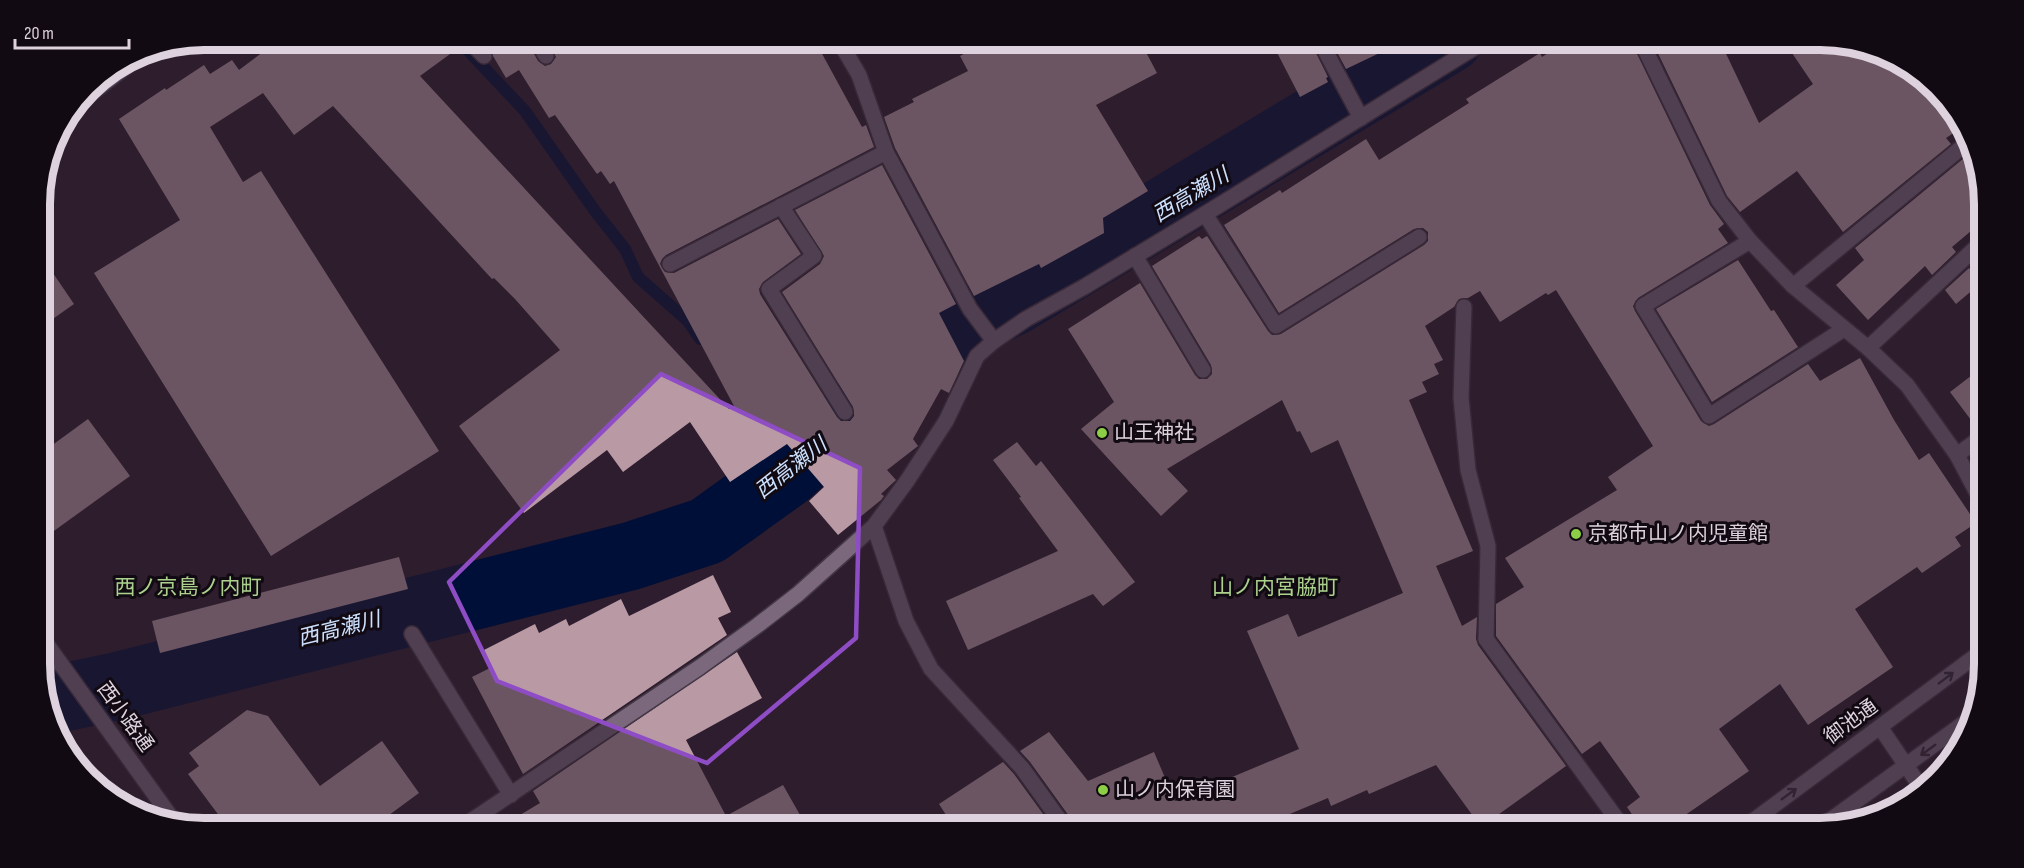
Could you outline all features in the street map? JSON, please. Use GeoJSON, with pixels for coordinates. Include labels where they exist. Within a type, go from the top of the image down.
{"type":"FeatureCollection","features":[{"type":"Feature","properties":{"kind":"street"},"geometry":{"type":"LineString","coordinates":[[478,50],[484,56]]}},
{"type":"Feature","properties":{"kind":"street"},"geometry":{"type":"LineString","coordinates":[[542,50],[546,56]]}},
{"type":"Feature","properties":{"kind":"street"},"geometry":{"type":"LineString","coordinates":[[844,50],[859,75],[886,152],[970,309],[991,336]]}},
{"type":"Feature","properties":{"kind":"street"},"geometry":{"type":"LineString","coordinates":[[1325,50],[1361,118]]}},
{"type":"Feature","properties":{"kind":"street"},"geometry":{"type":"LineString","coordinates":[[476,818],[759,625],[798,594],[874,526],[908,481],[946,421],[977,356],[991,336],[1026,319],[1135,256],[1470,50]]}},
{"type":"Feature","properties":{"kind":"street"},"geometry":{"type":"LineString","coordinates":[[1645,50],[1719,201],[1750,241],[1793,286],[1868,348],[1907,385],[1957,455],[1974,488]]}},
{"type":"Feature","properties":{"kind":"street"},"geometry":{"type":"LineString","coordinates":[[1793,286],[1964,146]]}},
{"type":"Feature","properties":{"kind":"street"},"geometry":{"type":"LineString","coordinates":[[670,264],[886,152]]}},
{"type":"Feature","properties":{"kind":"street"},"geometry":{"type":"LineString","coordinates":[[781,206],[814,256],[769,289],[845,412]]}},
{"type":"Feature","properties":{"kind":"street"},"geometry":{"type":"LineString","coordinates":[[1204,214],[1276,326],[1419,237]]}},
{"type":"Feature","properties":{"kind":"street"},"geometry":{"type":"LineString","coordinates":[[1750,241],[1643,306],[1709,416],[1844,329]]}},
{"type":"Feature","properties":{"kind":"street"},"geometry":{"type":"LineString","coordinates":[[1868,348],[1974,249]]}},
{"type":"Feature","properties":{"kind":"street"},"geometry":{"type":"LineString","coordinates":[[1135,256],[1203,370]]}},
{"type":"Feature","properties":{"kind":"street"},"geometry":{"type":"LineString","coordinates":[[1464,308],[1461,398],[1468,470],[1488,546],[1486,639],[1616,818]]}},
{"type":"Feature","properties":{"kind":"street"},"geometry":{"type":"LineString","coordinates":[[1957,455],[1974,442]]}},
{"type":"Feature","properties":{"kind":"street"},"geometry":{"type":"LineString","coordinates":[[874,526],[906,621],[931,669],[1022,768],[1058,818]]}},
{"type":"Feature","properties":{"kind":"street"},"geometry":{"type":"LineString","coordinates":[[412,634],[511,795]]}},
{"type":"Feature","properties":{"kind":"street","name":"西小路通"},"geometry":{"type":"LineString","coordinates":[[50,649],[169,815]]}},
{"type":"Feature","properties":{"kind":"street","name":"御池通"},"geometry":{"type":"LineString","coordinates":[[1757,818],[1974,657]]}},
{"type":"Feature","properties":{"kind":"street"},"geometry":{"type":"LineString","coordinates":[[1833,818],[1963,724]]}},
{"type":"Feature","properties":{"kind":"street"},"geometry":{"type":"LineString","coordinates":[[1880,727],[1918,783]]}},
{"type":"Feature","properties":{"kind":"highlighted area"},"geometry":{"type":"Polygon","coordinates":[[[661,374],[860,468],[856,638],[707,763],[497,681],[449,582],[661,374]]]}},
{"type":"Feature","properties":{"kind":"building"},"geometry":{"type":"Polygon","coordinates":[[[265,50],[456,50],[420,76],[729,409],[734,406],[614,181],[610,184],[601,171],[597,174],[555,115],[549,118],[519,70],[506,78],[489,50],[532,50],[538,61],[545,66],[551,64],[556,57],[552,50],[820,50],[862,127],[866,125],[874,147],[666,255],[660,264],[665,272],[674,273],[778,219],[801,254],[763,282],[759,289],[760,294],[837,417],[841,421],[850,421],[854,416],[853,407],[782,292],[820,264],[824,256],[795,210],[882,165],[956,304],[939,313],[964,361],[949,393],[941,389],[913,439],[918,446],[887,470],[896,480],[881,494],[884,496],[881,500],[838,535],[809,501],[824,487],[787,444],[730,482],[690,422],[623,472],[607,450],[524,513],[459,426],[560,350],[333,106],[294,135],[263,93],[210,127],[243,182],[261,171],[439,451],[271,556],[94,273],[180,220],[119,119],[204,65],[210,74],[232,60],[239,70],[265,50]]]}},
{"type":"Feature","properties":{"kind":"building"},"geometry":{"type":"Polygon","coordinates":[[[971,50],[1145,50],[1157,73],[1096,105],[1148,191],[1103,218],[1104,233],[1041,268],[1039,264],[974,296],[895,148],[884,117],[914,102],[912,99],[968,71],[960,56],[971,50]]]}},
{"type":"Feature","properties":{"kind":"building"},"geometry":{"type":"Polygon","coordinates":[[[1276,50],[1314,50],[1328,77],[1326,78],[1328,82],[1300,97],[1276,50]]]}},
{"type":"Feature","properties":{"kind":"building"},"geometry":{"type":"Polygon","coordinates":[[[1336,50],[1386,50],[1346,69],[1336,50]]]}},
{"type":"Feature","properties":{"kind":"building"},"geometry":{"type":"Polygon","coordinates":[[[1552,50],[1635,50],[1710,205],[1724,224],[1718,229],[1728,243],[1638,298],[1633,306],[1701,421],[1709,426],[1714,424],[1808,364],[1820,381],[1860,358],[1919,460],[1929,453],[1974,520],[1974,524],[1955,537],[1961,546],[1922,573],[1917,567],[1855,609],[1893,667],[1808,725],[1780,684],[1719,729],[1749,771],[1681,818],[1634,818],[1627,807],[1640,797],[1600,741],[1582,754],[1496,636],[1496,604],[1524,587],[1505,558],[1617,490],[1608,477],[1653,446],[1556,290],[1548,295],[1546,293],[1500,322],[1480,291],[1468,298],[1459,299],[1454,307],[1425,326],[1443,360],[1434,364],[1439,374],[1422,382],[1427,392],[1409,400],[1473,551],[1436,566],[1462,626],[1477,617],[1478,645],[1566,766],[1494,818],[1474,818],[1436,765],[1369,794],[1367,790],[1331,806],[1328,798],[1280,818],[1070,818],[1020,751],[1049,732],[1088,781],[1154,752],[1175,801],[1299,749],[1247,631],[1288,614],[1298,637],[1403,593],[1338,440],[1311,453],[1300,431],[1297,432],[1282,400],[1167,469],[1188,491],[1161,516],[1081,429],[1114,402],[1068,329],[1140,283],[1195,375],[1199,379],[1207,379],[1212,374],[1211,365],[1152,266],[1199,236],[1202,239],[1207,236],[1268,331],[1272,335],[1281,334],[1424,245],[1428,241],[1428,232],[1423,228],[1414,229],[1279,313],[1224,225],[1280,190],[1282,193],[1366,139],[1379,160],[1469,103],[1466,99],[1540,53],[1542,57],[1552,50]]]}},
{"type":"Feature","properties":{"kind":"building"},"geometry":{"type":"Polygon","coordinates":[[[1656,50],[1724,50],[1759,123],[1813,84],[1792,53],[1793,50],[1851,52],[1880,61],[1914,81],[1943,110],[1956,131],[1946,138],[1951,144],[1843,232],[1797,171],[1740,212],[1727,196],[1656,50]]]}},
{"type":"Feature","properties":{"kind":"building"},"geometry":{"type":"Polygon","coordinates":[[[1964,158],[1969,164],[1973,183],[1974,228],[1952,247],[1956,252],[1932,275],[1925,266],[1868,320],[1836,285],[1864,260],[1855,248],[1964,158]]]}},
{"type":"Feature","properties":{"kind":"building"},"geometry":{"type":"Polygon","coordinates":[[[1738,260],[1798,347],[1712,402],[1656,309],[1738,260]]]}},
{"type":"Feature","properties":{"kind":"building"},"geometry":{"type":"Polygon","coordinates":[[[1969,268],[1974,274],[1974,289],[1956,304],[1945,290],[1969,268]]]}},
{"type":"Feature","properties":{"kind":"building"},"geometry":{"type":"Polygon","coordinates":[[[50,269],[74,304],[50,321],[50,269]]]}},
{"type":"Feature","properties":{"kind":"building"},"geometry":{"type":"Polygon","coordinates":[[[1974,374],[1974,424],[1950,392],[1974,374]]]}},
{"type":"Feature","properties":{"kind":"building"},"geometry":{"type":"Polygon","coordinates":[[[88,419],[130,476],[50,534],[50,447],[88,419]]]}},
{"type":"Feature","properties":{"kind":"building"},"geometry":{"type":"Polygon","coordinates":[[[1017,442],[1036,466],[1041,461],[1135,582],[1103,606],[1093,594],[968,650],[946,601],[1058,551],[993,460],[1017,442]]]}},
{"type":"Feature","properties":{"kind":"building"},"geometry":{"type":"Polygon","coordinates":[[[399,557],[408,589],[160,653],[152,621],[399,557]]]}},
{"type":"Feature","properties":{"kind":"building"},"geometry":{"type":"Polygon","coordinates":[[[713,575],[731,612],[718,618],[727,635],[523,774],[472,677],[492,667],[484,650],[535,624],[539,633],[566,619],[569,626],[621,599],[629,616],[713,575]]]}},
{"type":"Feature","properties":{"kind":"building"},"geometry":{"type":"Polygon","coordinates":[[[737,652],[762,698],[686,740],[726,816],[783,785],[802,818],[515,818],[540,803],[533,791],[737,652]]]}},
{"type":"Feature","properties":{"kind":"building"},"geometry":{"type":"Polygon","coordinates":[[[247,710],[268,716],[320,786],[382,741],[419,793],[385,818],[221,818],[188,774],[199,766],[189,753],[247,710]]]}},
{"type":"Feature","properties":{"kind":"building"},"geometry":{"type":"Polygon","coordinates":[[[1003,762],[1046,818],[948,818],[939,804],[1003,762]]]}},
{"type":"Feature","properties":{"kind":"waterway"},"geometry":{"type":"LineString","coordinates":[[467,50],[525,111],[595,211],[625,249],[638,277],[688,321],[700,339]]}},
{"type":"Feature","properties":{"kind":"waterway","name":"西高瀬川"},"geometry":{"type":"LineString","coordinates":[[54,700],[118,686],[631,556],[707,531],[785,475],[883,390],[924,359],[954,331],[1016,300],[1431,50]]}},
{"type":"Feature","properties":{"kind":"waterway"},"geometry":{"type":"LineString","coordinates":[[765,440],[785,475]]}},
{"type":"Feature","properties":{"kind":"place","name":"山王神社"},"geometry":{"type":"Point","coordinates":[1102,433]}},
{"type":"Feature","properties":{"kind":"place","name":"京都市山ノ内児童館"},"geometry":{"type":"Point","coordinates":[1576,534]}},
{"type":"Feature","properties":{"kind":"place","name":"山ノ内保育園"},"geometry":{"type":"Point","coordinates":[1103,790]}},
{"type":"Feature","properties":{"kind":"district","name":"西ノ京島ノ内町"},"geometry":{"type":"Point","coordinates":[188,587]}},
{"type":"Feature","properties":{"kind":"district","name":"山ノ内宮脇町"},"geometry":{"type":"Point","coordinates":[1275,587]}}]}
